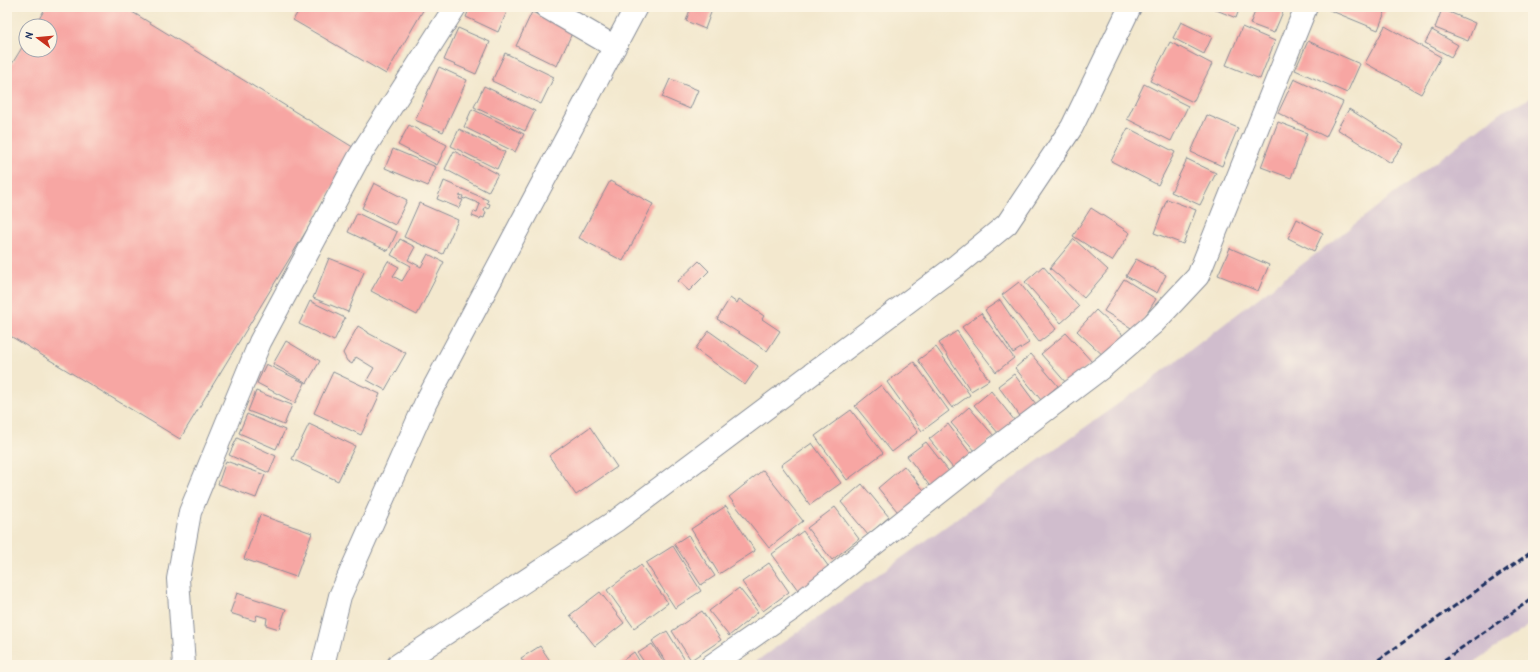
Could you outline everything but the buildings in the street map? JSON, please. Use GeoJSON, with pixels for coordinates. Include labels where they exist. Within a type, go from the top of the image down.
{"type":"FeatureCollection","features":[{"type":"Feature","properties":{"kind":"street"},"geometry":{"type":"LineString","coordinates":[[184,665],[178,579],[190,512],[254,356],[260,342],[359,157],[455,7]]}},
{"type":"Feature","properties":{"kind":"street"},"geometry":{"type":"LineString","coordinates":[[546,7],[615,46]]}},
{"type":"Feature","properties":{"kind":"street"},"geometry":{"type":"LineString","coordinates":[[323,665],[340,596],[426,402],[636,7]]}},
{"type":"Feature","properties":{"kind":"street"},"geometry":{"type":"LineString","coordinates":[[398,665],[617,520],[951,270],[1007,224],[1072,127],[1130,7]]}},
{"type":"Feature","properties":{"kind":"street"},"geometry":{"type":"LineString","coordinates":[[712,665],[791,610],[997,447],[1102,367],[1153,324],[1198,276],[1306,7]]}},
{"type":"Feature","properties":{"kind":"shaded area"},"geometry":{"type":"Polygon","coordinates":[[[1533,97],[1533,623],[1470,665],[751,665],[1146,384],[1501,112],[1533,97]]]}},
{"type":"Feature","properties":{"kind":"railway"},"geometry":{"type":"LineString","coordinates":[[1371,665],[1533,551]]}},
{"type":"Feature","properties":{"kind":"railway"},"geometry":{"type":"LineString","coordinates":[[1437,665],[1533,598]]}}]}
